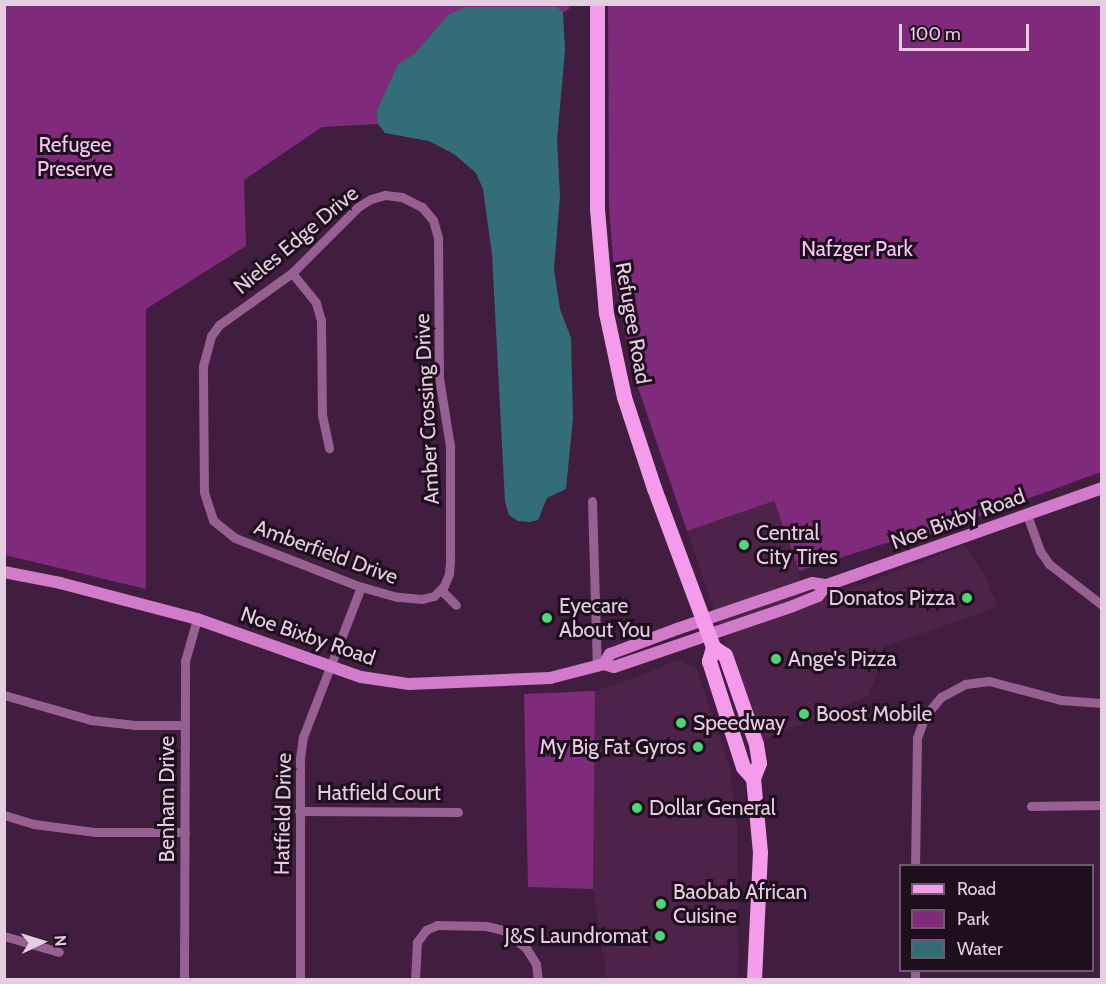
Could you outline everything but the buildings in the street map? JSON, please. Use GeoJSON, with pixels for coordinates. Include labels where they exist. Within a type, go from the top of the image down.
{"type":"FeatureCollection","features":[{"type":"Feature","properties":{"kind":"main road","name":"Refugee Road"},"geometry":{"type":"LineString","coordinates":[[597,4],[597,208],[606,313],[630,417],[708,634],[709,662],[743,767],[753,778],[760,847],[754,980]]}},
{"type":"Feature","properties":{"kind":"street","name":"Nieles Edge Drive"},"geometry":{"type":"LineString","coordinates":[[208,512],[204,492],[203,366],[208,343],[219,325],[292,273],[366,201],[385,195],[410,200]]}},
{"type":"Feature","properties":{"kind":"street","name":"Amber Crossing Drive"},"geometry":{"type":"LineString","coordinates":[[410,200],[431,217],[438,238],[439,378],[450,446],[450,562],[449,574],[441,590]]}},
{"type":"Feature","properties":{"kind":"street"},"geometry":{"type":"LineString","coordinates":[[292,273],[309,293],[319,310],[322,330],[322,415],[329,448]]}},
{"type":"Feature","properties":{"kind":"street","name":"Noe Bixby Road"},"geometry":{"type":"LineString","coordinates":[[4,572],[60,583],[197,620],[376,681],[417,684],[550,678],[600,666],[614,667],[816,597],[827,585],[1101,488]]}},
{"type":"Feature","properties":{"kind":"street"},"geometry":{"type":"LineString","coordinates":[[592,501],[600,666]]}},
{"type":"Feature","properties":{"kind":"street","name":"Amberfield Drive"},"geometry":{"type":"LineString","coordinates":[[208,512],[219,528],[235,538],[361,587],[397,597],[422,599],[441,590]]}},
{"type":"Feature","properties":{"kind":"street"},"geometry":{"type":"LineString","coordinates":[[1027,515],[1040,551],[1049,564],[1101,605]]}},
{"type":"Feature","properties":{"kind":"street","name":"Hatfield Drive"},"geometry":{"type":"LineString","coordinates":[[300,980],[299,811],[300,758],[303,737],[361,587]]}},
{"type":"Feature","properties":{"kind":"street"},"geometry":{"type":"LineString","coordinates":[[441,590],[456,605]]}},
{"type":"Feature","properties":{"kind":"street","name":"Benham Drive"},"geometry":{"type":"LineString","coordinates":[[184,980],[185,661],[197,620]]}},
{"type":"Feature","properties":{"kind":"street"},"geometry":{"type":"LineString","coordinates":[[915,864],[915,749],[920,727],[932,707],[952,689],[978,681],[1005,684],[1061,700],[1101,703]]}},
{"type":"Feature","properties":{"kind":"street"},"geometry":{"type":"LineString","coordinates":[[4,695],[112,724],[185,725]]}},
{"type":"Feature","properties":{"kind":"street"},"geometry":{"type":"LineString","coordinates":[[1031,806],[1101,805]]}},
{"type":"Feature","properties":{"kind":"street","name":"Hatfield Court"},"geometry":{"type":"LineString","coordinates":[[299,811],[458,812]]}},
{"type":"Feature","properties":{"kind":"street"},"geometry":{"type":"LineString","coordinates":[[4,815],[34,824],[95,832],[185,832]]}},
{"type":"Feature","properties":{"kind":"street"},"geometry":{"type":"LineString","coordinates":[[415,980],[416,947],[423,933],[437,925],[494,927],[512,935],[531,955],[538,980]]}},
{"type":"Feature","properties":{"kind":"street"},"geometry":{"type":"LineString","coordinates":[[4,936],[59,952]]}},
{"type":"Feature","properties":{"kind":"shaded area"},"geometry":{"type":"Polygon","coordinates":[[[774,501],[809,605],[965,545],[984,573],[998,607],[883,647],[886,652],[868,696],[761,742],[687,531],[774,501]]]}},
{"type":"Feature","properties":{"kind":"shaded area"},"geometry":{"type":"Polygon","coordinates":[[[678,660],[696,668],[729,764],[737,824],[738,979],[607,979],[593,889],[595,691],[678,660]]]}},
{"type":"Feature","properties":{"kind":"green space","name":"Refugee Preserve"},"geometry":{"type":"Polygon","coordinates":[[[568,4],[570,8],[563,13],[556,7],[449,14],[415,53],[398,64],[376,112],[378,124],[322,127],[244,180],[246,246],[146,309],[146,589],[5,555],[4,5],[568,4]]]}},
{"type":"Feature","properties":{"kind":"green space","name":"Nafzger Park"},"geometry":{"type":"Polygon","coordinates":[[[608,5],[1101,5],[1101,472],[928,535],[908,536],[799,571],[774,501],[687,531],[632,370],[615,283],[609,207],[608,5]]]}},
{"type":"Feature","properties":{"kind":"green space"},"geometry":{"type":"Polygon","coordinates":[[[595,691],[593,889],[528,887],[524,694],[595,691]]]}},
{"type":"Feature","properties":{"kind":"water"},"geometry":{"type":"Polygon","coordinates":[[[466,7],[557,7],[563,13],[565,50],[557,140],[560,196],[554,269],[560,309],[571,338],[573,418],[566,489],[547,498],[538,520],[530,522],[518,521],[509,515],[505,502],[492,254],[483,189],[476,173],[454,154],[429,141],[385,133],[378,124],[376,112],[398,64],[415,53],[449,14],[466,7]]]}},
{"type":"Feature","properties":{"kind":"place","name":"Central City Tires"},"geometry":{"type":"Point","coordinates":[744,545]}},
{"type":"Feature","properties":{"kind":"place","name":"Donatos Pizza"},"geometry":{"type":"Point","coordinates":[967,598]}},
{"type":"Feature","properties":{"kind":"place","name":"Eyecare About You"},"geometry":{"type":"Point","coordinates":[547,618]}},
{"type":"Feature","properties":{"kind":"place","name":"Ange's Pizza"},"geometry":{"type":"Point","coordinates":[776,659]}},
{"type":"Feature","properties":{"kind":"place","name":"Boost Mobile"},"geometry":{"type":"Point","coordinates":[804,714]}},
{"type":"Feature","properties":{"kind":"place","name":"Speedway"},"geometry":{"type":"Point","coordinates":[681,723]}},
{"type":"Feature","properties":{"kind":"place","name":"My Big Fat Gyros"},"geometry":{"type":"Point","coordinates":[698,747]}},
{"type":"Feature","properties":{"kind":"place","name":"Dollar General"},"geometry":{"type":"Point","coordinates":[637,808]}},
{"type":"Feature","properties":{"kind":"place","name":"Baobab African Cuisine"},"geometry":{"type":"Point","coordinates":[661,904]}},
{"type":"Feature","properties":{"kind":"place","name":"J&S Laundromat"},"geometry":{"type":"Point","coordinates":[660,936]}}]}
